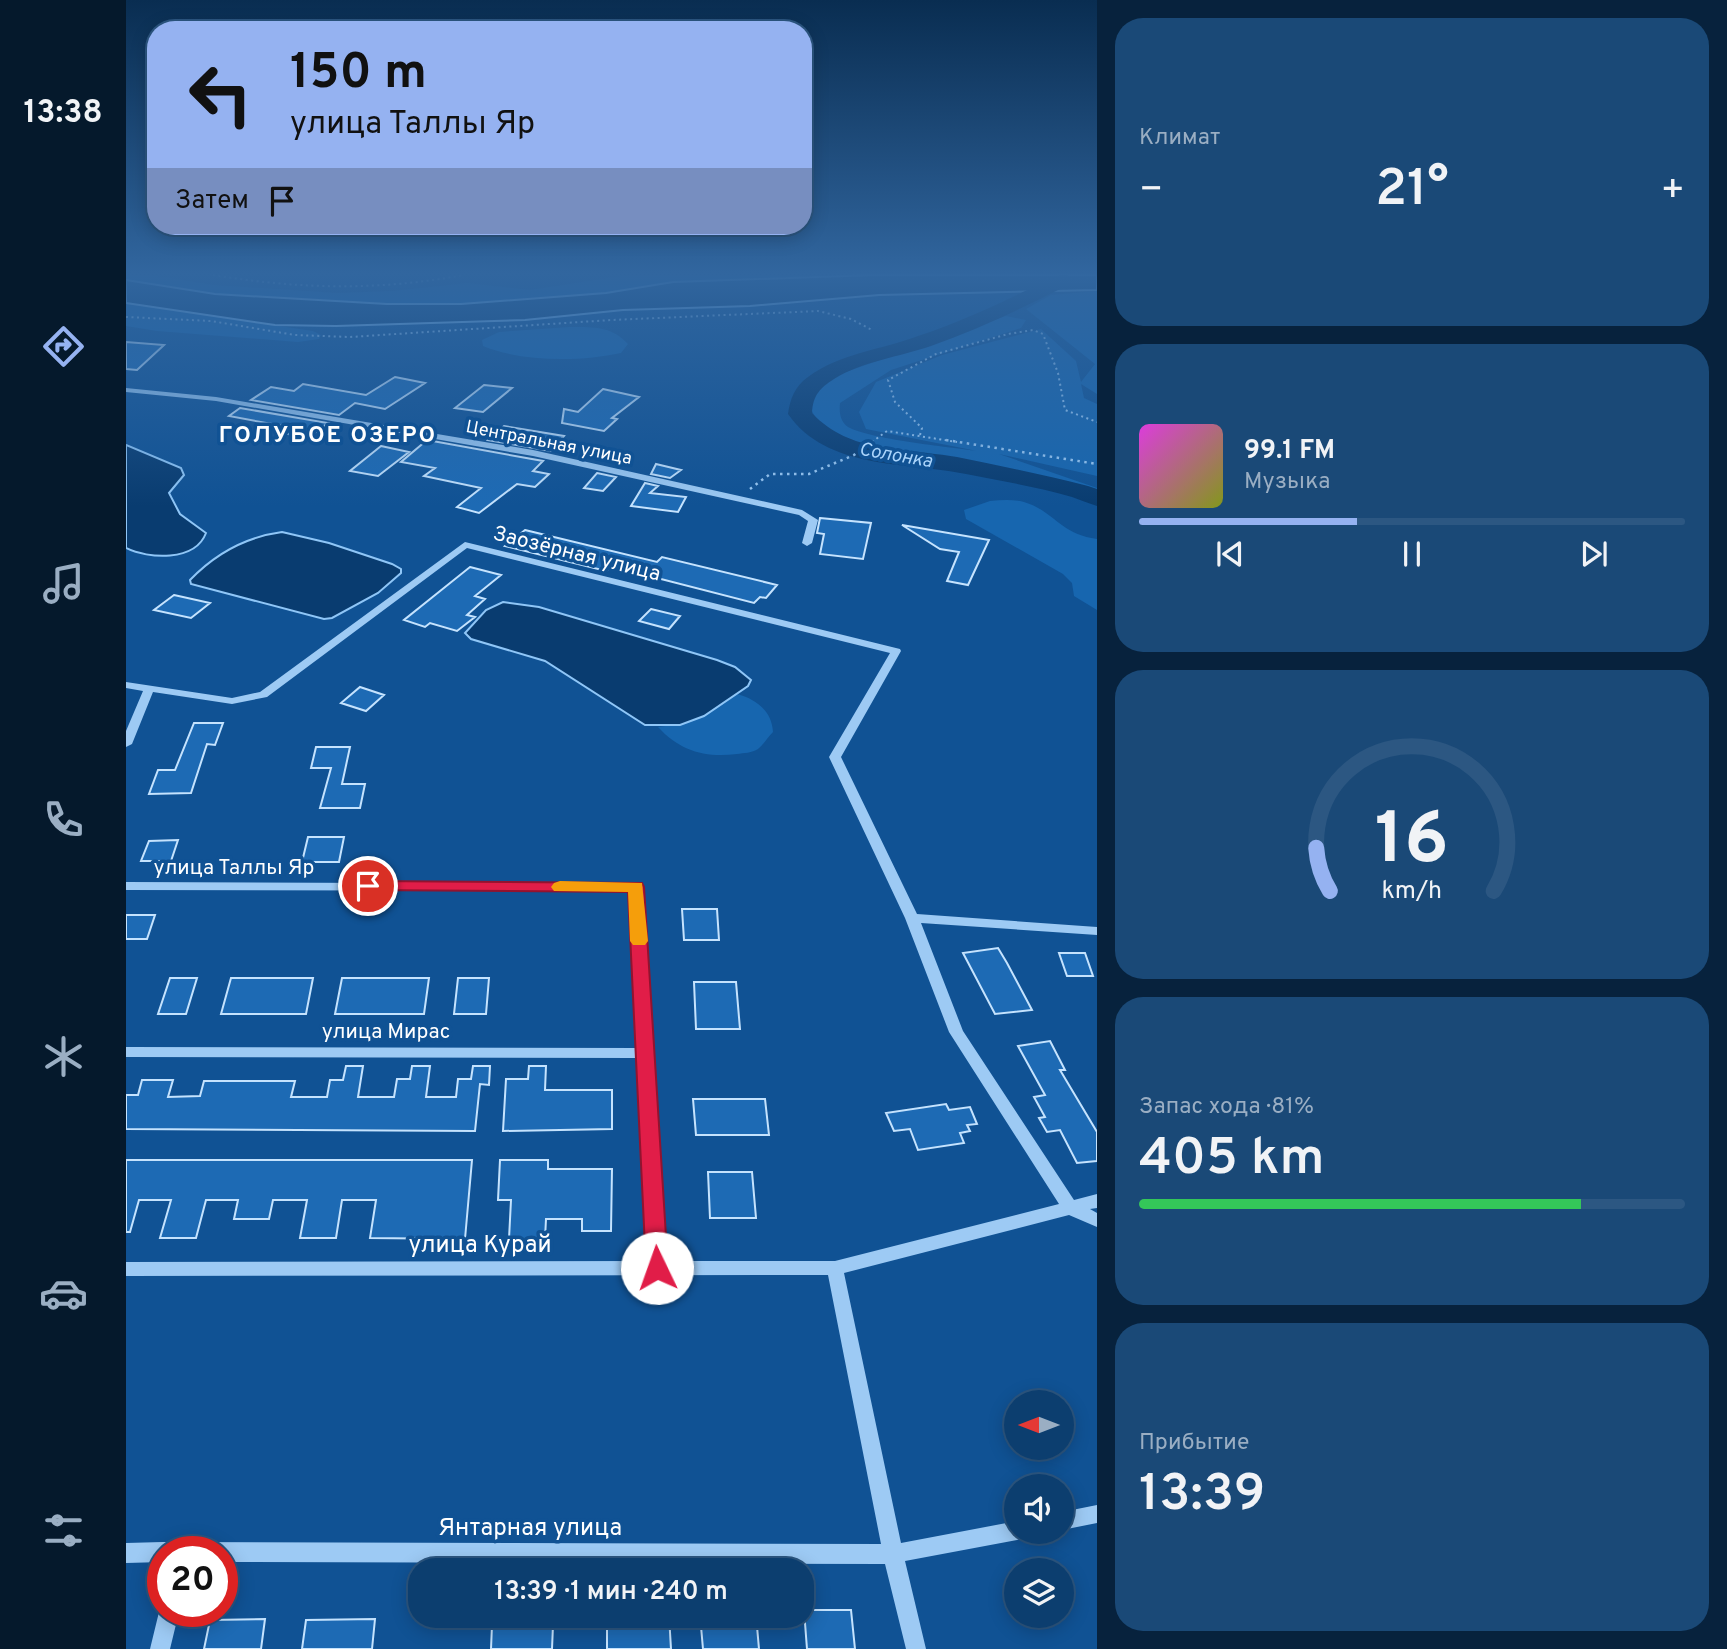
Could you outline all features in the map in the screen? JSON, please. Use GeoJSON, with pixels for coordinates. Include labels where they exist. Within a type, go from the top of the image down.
{"type":"FeatureCollection","features":[{"type":"Feature","properties":{"kind":"street","name":"Центральная улица"},"geometry":{"type":"LineString","coordinates":[[126,390],[216,399],[533,453],[738,499],[810,516],[813,520],[807,543]]}},
{"type":"Feature","properties":{"kind":"street","name":"Заозёрная улица"},"geometry":{"type":"LineString","coordinates":[[126,685],[232,701],[263,695],[465,545],[896,651],[835,757],[912,918]]}},
{"type":"Feature","properties":{"kind":"street"},"geometry":{"type":"LineString","coordinates":[[126,744],[149,690]]}},
{"type":"Feature","properties":{"kind":"street","name":"улица Таллы Яр"},"geometry":{"type":"LineString","coordinates":[[126,886],[636,887],[645,1052]]}},
{"type":"Feature","properties":{"kind":"street"},"geometry":{"type":"LineString","coordinates":[[1097,932],[912,918],[956,1032],[1070,1208],[1097,1220]]}},
{"type":"Feature","properties":{"kind":"street","name":"улица Мирас"},"geometry":{"type":"LineString","coordinates":[[126,1052],[645,1052]]}},
{"type":"Feature","properties":{"kind":"street"},"geometry":{"type":"LineString","coordinates":[[645,1052],[657,1268]]}},
{"type":"Feature","properties":{"kind":"street","name":"улица Курай"},"geometry":{"type":"LineString","coordinates":[[126,1269],[835,1268],[1097,1201]]}},
{"type":"Feature","properties":{"kind":"street"},"geometry":{"type":"LineString","coordinates":[[835,1268],[893,1554],[916,1649]]}},
{"type":"Feature","properties":{"kind":"street"},"geometry":{"type":"LineString","coordinates":[[1074,1519],[1097,1514]]}},
{"type":"Feature","properties":{"kind":"street"},"geometry":{"type":"LineString","coordinates":[[893,1554],[1004,1533]]}},
{"type":"Feature","properties":{"kind":"street","name":"Янтарная улица"},"geometry":{"type":"LineString","coordinates":[[126,1553],[147,1552]]}},
{"type":"Feature","properties":{"kind":"street","name":"Янтарная улица"},"geometry":{"type":"LineString","coordinates":[[238,1552],[893,1554]]}},
{"type":"Feature","properties":{"kind":"street"},"geometry":{"type":"LineString","coordinates":[[160,1649],[165,1627]]}},
{"type":"Feature","properties":{"kind":"path"},"geometry":{"type":"LineString","coordinates":[[920,435],[922,428],[902,413],[894,402],[888,391],[888,380],[943,352]]}},
{"type":"Feature","properties":{"kind":"path"},"geometry":{"type":"LineString","coordinates":[[1050,352],[1058,373],[1065,410],[1097,422]]}},
{"type":"Feature","properties":{"kind":"path"},"geometry":{"type":"LineString","coordinates":[[738,499],[770,474],[809,474],[853,455],[887,430],[1097,464]]}},
{"type":"Feature","properties":{"kind":"shaded area"},"geometry":{"type":"Polygon","coordinates":[[[502,352],[622,352],[570,359],[502,352]]]}},
{"type":"Feature","properties":{"kind":"shaded area"},"geometry":{"type":"Polygon","coordinates":[[[903,352],[947,352],[891,370],[840,403],[840,413],[848,427],[858,431],[891,439],[977,451],[866,429],[859,412],[876,382],[954,352],[1066,352],[1076,361],[1081,382],[1095,364],[1080,352],[1097,352],[1097,394],[1081,384],[1084,398],[1097,404],[1097,476],[999,454],[1097,488],[1097,498],[1013,472],[857,442],[822,424],[812,411],[811,405],[813,394],[837,375],[903,352]]]}},
{"type":"Feature","properties":{"kind":"shaded area"},"geometry":{"type":"Polygon","coordinates":[[[126,445],[181,468],[184,475],[169,493],[180,514],[206,533],[192,549],[170,556],[158,556],[126,548],[126,445]]]}},
{"type":"Feature","properties":{"kind":"shaded area"},"geometry":{"type":"Polygon","coordinates":[[[990,501],[1024,502],[1074,532],[1097,539],[1097,610],[1074,596],[1072,583],[1063,574],[966,519],[964,510],[990,501]]]}},
{"type":"Feature","properties":{"kind":"shaded area"},"geometry":{"type":"Polygon","coordinates":[[[282,532],[329,543],[392,564],[401,569],[401,573],[378,593],[332,618],[324,619],[191,584],[190,580],[200,570],[221,554],[243,542],[282,532]]]}},
{"type":"Feature","properties":{"kind":"shaded area"},"geometry":{"type":"Polygon","coordinates":[[[503,602],[539,607],[717,660],[735,667],[751,680],[748,686],[704,716],[680,725],[645,725],[545,661],[471,639],[465,633],[486,610],[503,602]]]}},
{"type":"Feature","properties":{"kind":"shaded area"},"geometry":{"type":"Polygon","coordinates":[[[737,694],[762,707],[770,718],[773,732],[756,750],[725,755],[704,754],[675,742],[658,727],[700,716],[737,694]]]}},
{"type":"Feature","properties":{"kind":"building"},"geometry":{"type":"Polygon","coordinates":[[[126,352],[156,352],[137,370],[126,369],[126,352]]]}},
{"type":"Feature","properties":{"kind":"building"},"geometry":{"type":"Polygon","coordinates":[[[395,377],[425,383],[385,409],[355,403],[339,415],[251,400],[271,387],[294,391],[303,384],[366,395],[395,377]]]}},
{"type":"Feature","properties":{"kind":"building"},"geometry":{"type":"Polygon","coordinates":[[[484,385],[512,388],[483,412],[455,408],[484,385]]]}},
{"type":"Feature","properties":{"kind":"building"},"geometry":{"type":"Polygon","coordinates":[[[603,389],[639,397],[612,418],[617,419],[604,431],[562,423],[564,409],[578,412],[603,389]]]}},
{"type":"Feature","properties":{"kind":"building"},"geometry":{"type":"Polygon","coordinates":[[[240,408],[328,423],[308,438],[278,432],[288,427],[229,416],[240,408]]]}},
{"type":"Feature","properties":{"kind":"building"},"geometry":{"type":"Polygon","coordinates":[[[504,426],[564,436],[551,451],[488,440],[504,426]]]}},
{"type":"Feature","properties":{"kind":"building"},"geometry":{"type":"Polygon","coordinates":[[[427,440],[543,461],[533,471],[549,474],[535,487],[517,484],[479,513],[457,507],[481,488],[424,476],[435,468],[401,462],[427,440]]]}},
{"type":"Feature","properties":{"kind":"building"},"geometry":{"type":"Polygon","coordinates":[[[381,446],[409,452],[378,476],[350,471],[381,446]]]}},
{"type":"Feature","properties":{"kind":"building"},"geometry":{"type":"Polygon","coordinates":[[[656,464],[681,470],[670,478],[651,474],[656,464]]]}},
{"type":"Feature","properties":{"kind":"building"},"geometry":{"type":"Polygon","coordinates":[[[597,473],[616,477],[603,491],[584,488],[597,473]]]}},
{"type":"Feature","properties":{"kind":"building"},"geometry":{"type":"Polygon","coordinates":[[[645,483],[658,486],[650,493],[686,497],[678,512],[631,506],[645,483]]]}},
{"type":"Feature","properties":{"kind":"building"},"geometry":{"type":"Polygon","coordinates":[[[820,518],[871,523],[863,559],[820,554],[824,534],[817,533],[820,518]]]}},
{"type":"Feature","properties":{"kind":"building"},"geometry":{"type":"Polygon","coordinates":[[[902,525],[989,540],[968,585],[947,581],[959,552],[940,549],[902,525]]]}},
{"type":"Feature","properties":{"kind":"building"},"geometry":{"type":"Polygon","coordinates":[[[525,530],[657,562],[662,557],[777,585],[766,598],[760,597],[754,603],[626,570],[611,567],[606,571],[505,546],[525,530]]]}},
{"type":"Feature","properties":{"kind":"building"},"geometry":{"type":"Polygon","coordinates":[[[470,567],[501,575],[475,596],[485,599],[467,615],[475,617],[457,631],[430,623],[425,627],[404,620],[470,567]]]}},
{"type":"Feature","properties":{"kind":"building"},"geometry":{"type":"Polygon","coordinates":[[[174,595],[210,603],[191,618],[154,610],[174,595]]]}},
{"type":"Feature","properties":{"kind":"building"},"geometry":{"type":"Polygon","coordinates":[[[651,609],[680,616],[669,629],[639,621],[651,609]]]}},
{"type":"Feature","properties":{"kind":"building"},"geometry":{"type":"Polygon","coordinates":[[[360,687],[384,695],[366,711],[341,703],[360,687]]]}},
{"type":"Feature","properties":{"kind":"building"},"geometry":{"type":"Polygon","coordinates":[[[194,723],[223,723],[215,745],[207,744],[191,793],[149,794],[158,770],[175,770],[194,723]]]}},
{"type":"Feature","properties":{"kind":"building"},"geometry":{"type":"Polygon","coordinates":[[[316,747],[350,747],[342,784],[365,784],[360,808],[320,808],[331,768],[311,768],[316,747]]]}},
{"type":"Feature","properties":{"kind":"building"},"geometry":{"type":"Polygon","coordinates":[[[308,837],[344,837],[339,862],[302,862],[308,837]]]}},
{"type":"Feature","properties":{"kind":"building"},"geometry":{"type":"Polygon","coordinates":[[[178,840],[171,861],[141,861],[149,841],[178,840]]]}},
{"type":"Feature","properties":{"kind":"building"},"geometry":{"type":"Polygon","coordinates":[[[682,909],[717,909],[719,940],[684,940],[682,909]]]}},
{"type":"Feature","properties":{"kind":"building"},"geometry":{"type":"Polygon","coordinates":[[[126,915],[155,915],[147,939],[126,939],[126,915]]]}},
{"type":"Feature","properties":{"kind":"building"},"geometry":{"type":"Polygon","coordinates":[[[998,948],[1032,1010],[995,1014],[963,953],[998,948]]]}},
{"type":"Feature","properties":{"kind":"building"},"geometry":{"type":"Polygon","coordinates":[[[1059,953],[1085,953],[1093,976],[1067,976],[1059,953]]]}},
{"type":"Feature","properties":{"kind":"building"},"geometry":{"type":"Polygon","coordinates":[[[170,978],[197,978],[186,1014],[158,1014],[170,978]]]}},
{"type":"Feature","properties":{"kind":"building"},"geometry":{"type":"Polygon","coordinates":[[[231,978],[313,978],[306,1014],[221,1014],[231,978]]]}},
{"type":"Feature","properties":{"kind":"building"},"geometry":{"type":"Polygon","coordinates":[[[342,978],[429,978],[424,1014],[335,1014],[342,978]]]}},
{"type":"Feature","properties":{"kind":"building"},"geometry":{"type":"Polygon","coordinates":[[[458,978],[489,978],[486,1014],[454,1014],[458,978]]]}},
{"type":"Feature","properties":{"kind":"building"},"geometry":{"type":"Polygon","coordinates":[[[694,982],[736,982],[740,1029],[696,1029],[694,982]]]}},
{"type":"Feature","properties":{"kind":"building"},"geometry":{"type":"Polygon","coordinates":[[[1050,1041],[1065,1070],[1060,1070],[1097,1132],[1097,1161],[1077,1163],[1060,1130],[1047,1132],[1039,1118],[1045,1117],[1034,1097],[1045,1095],[1018,1046],[1050,1041]]]}},
{"type":"Feature","properties":{"kind":"building"},"geometry":{"type":"Polygon","coordinates":[[[346,1066],[363,1066],[358,1097],[394,1097],[397,1079],[410,1079],[412,1066],[430,1066],[426,1097],[456,1097],[458,1079],[471,1079],[473,1066],[490,1066],[489,1085],[480,1084],[475,1131],[126,1129],[126,1095],[138,1095],[142,1080],[173,1080],[168,1097],[200,1096],[204,1081],[295,1081],[291,1097],[327,1097],[330,1080],[343,1080],[346,1066]]]}},
{"type":"Feature","properties":{"kind":"building"},"geometry":{"type":"Polygon","coordinates":[[[529,1066],[546,1066],[545,1090],[612,1090],[612,1129],[503,1131],[506,1079],[528,1079],[529,1066]]]}},
{"type":"Feature","properties":{"kind":"building"},"geometry":{"type":"Polygon","coordinates":[[[693,1099],[765,1099],[769,1135],[696,1135],[693,1099]]]}},
{"type":"Feature","properties":{"kind":"building"},"geometry":{"type":"Polygon","coordinates":[[[946,1104],[949,1110],[970,1107],[977,1124],[967,1125],[970,1131],[960,1133],[964,1143],[918,1150],[910,1129],[894,1131],[886,1113],[946,1104]]]}},
{"type":"Feature","properties":{"kind":"building"},"geometry":{"type":"Polygon","coordinates":[[[126,1160],[472,1160],[465,1239],[370,1238],[376,1200],[342,1200],[336,1238],[300,1238],[307,1200],[273,1200],[269,1219],[234,1219],[238,1200],[206,1200],[196,1238],[160,1238],[171,1200],[139,1200],[130,1232],[126,1232],[126,1160]]]}},
{"type":"Feature","properties":{"kind":"building"},"geometry":{"type":"Polygon","coordinates":[[[500,1160],[548,1160],[548,1169],[612,1169],[611,1231],[582,1231],[582,1219],[546,1219],[545,1239],[509,1239],[511,1200],[498,1200],[500,1160]]]}},
{"type":"Feature","properties":{"kind":"building"},"geometry":{"type":"Polygon","coordinates":[[[708,1172],[752,1172],[756,1218],[710,1218],[708,1172]]]}},
{"type":"Feature","properties":{"kind":"building"},"geometry":{"type":"Polygon","coordinates":[[[814,1610],[851,1610],[855,1649],[807,1649],[805,1628],[814,1628],[814,1610]]]}},
{"type":"Feature","properties":{"kind":"building"},"geometry":{"type":"Polygon","coordinates":[[[238,1619],[265,1619],[261,1649],[204,1649],[209,1627],[238,1627],[238,1619]]]}},
{"type":"Feature","properties":{"kind":"building"},"geometry":{"type":"Polygon","coordinates":[[[375,1619],[372,1649],[302,1649],[306,1620],[375,1619]]]}},
{"type":"Feature","properties":{"kind":"building"},"geometry":{"type":"Polygon","coordinates":[[[492,1628],[553,1628],[552,1649],[491,1649],[492,1628]]]}},
{"type":"Feature","properties":{"kind":"building"},"geometry":{"type":"Polygon","coordinates":[[[607,1628],[670,1628],[671,1649],[607,1649],[607,1628]]]}},
{"type":"Feature","properties":{"kind":"building"},"geometry":{"type":"Polygon","coordinates":[[[701,1628],[757,1628],[759,1649],[703,1649],[701,1628]]]}},
{"type":"Feature","properties":{"kind":"waterway","name":"Солонка"},"geometry":{"type":"LineString","coordinates":[[888,352],[841,366],[815,382],[805,392],[800,414],[814,429],[849,448],[969,467],[1079,491],[1097,498]]}},
{"type":"Feature","properties":{"kind":"slow traffic"},"geometry":{"type":"LineString","coordinates":[[560,887],[636,887],[639,941]]}},
{"type":"Feature","properties":{"kind":"district","name":"ГОЛУБОЕ ОЗЕРО"},"geometry":{"type":"Point","coordinates":[328,434]}},
{"type":"Feature","properties":{"kind":"route"},"geometry":{"type":"LineString","coordinates":[[368,886],[636,887],[657,1268]]}}]}
